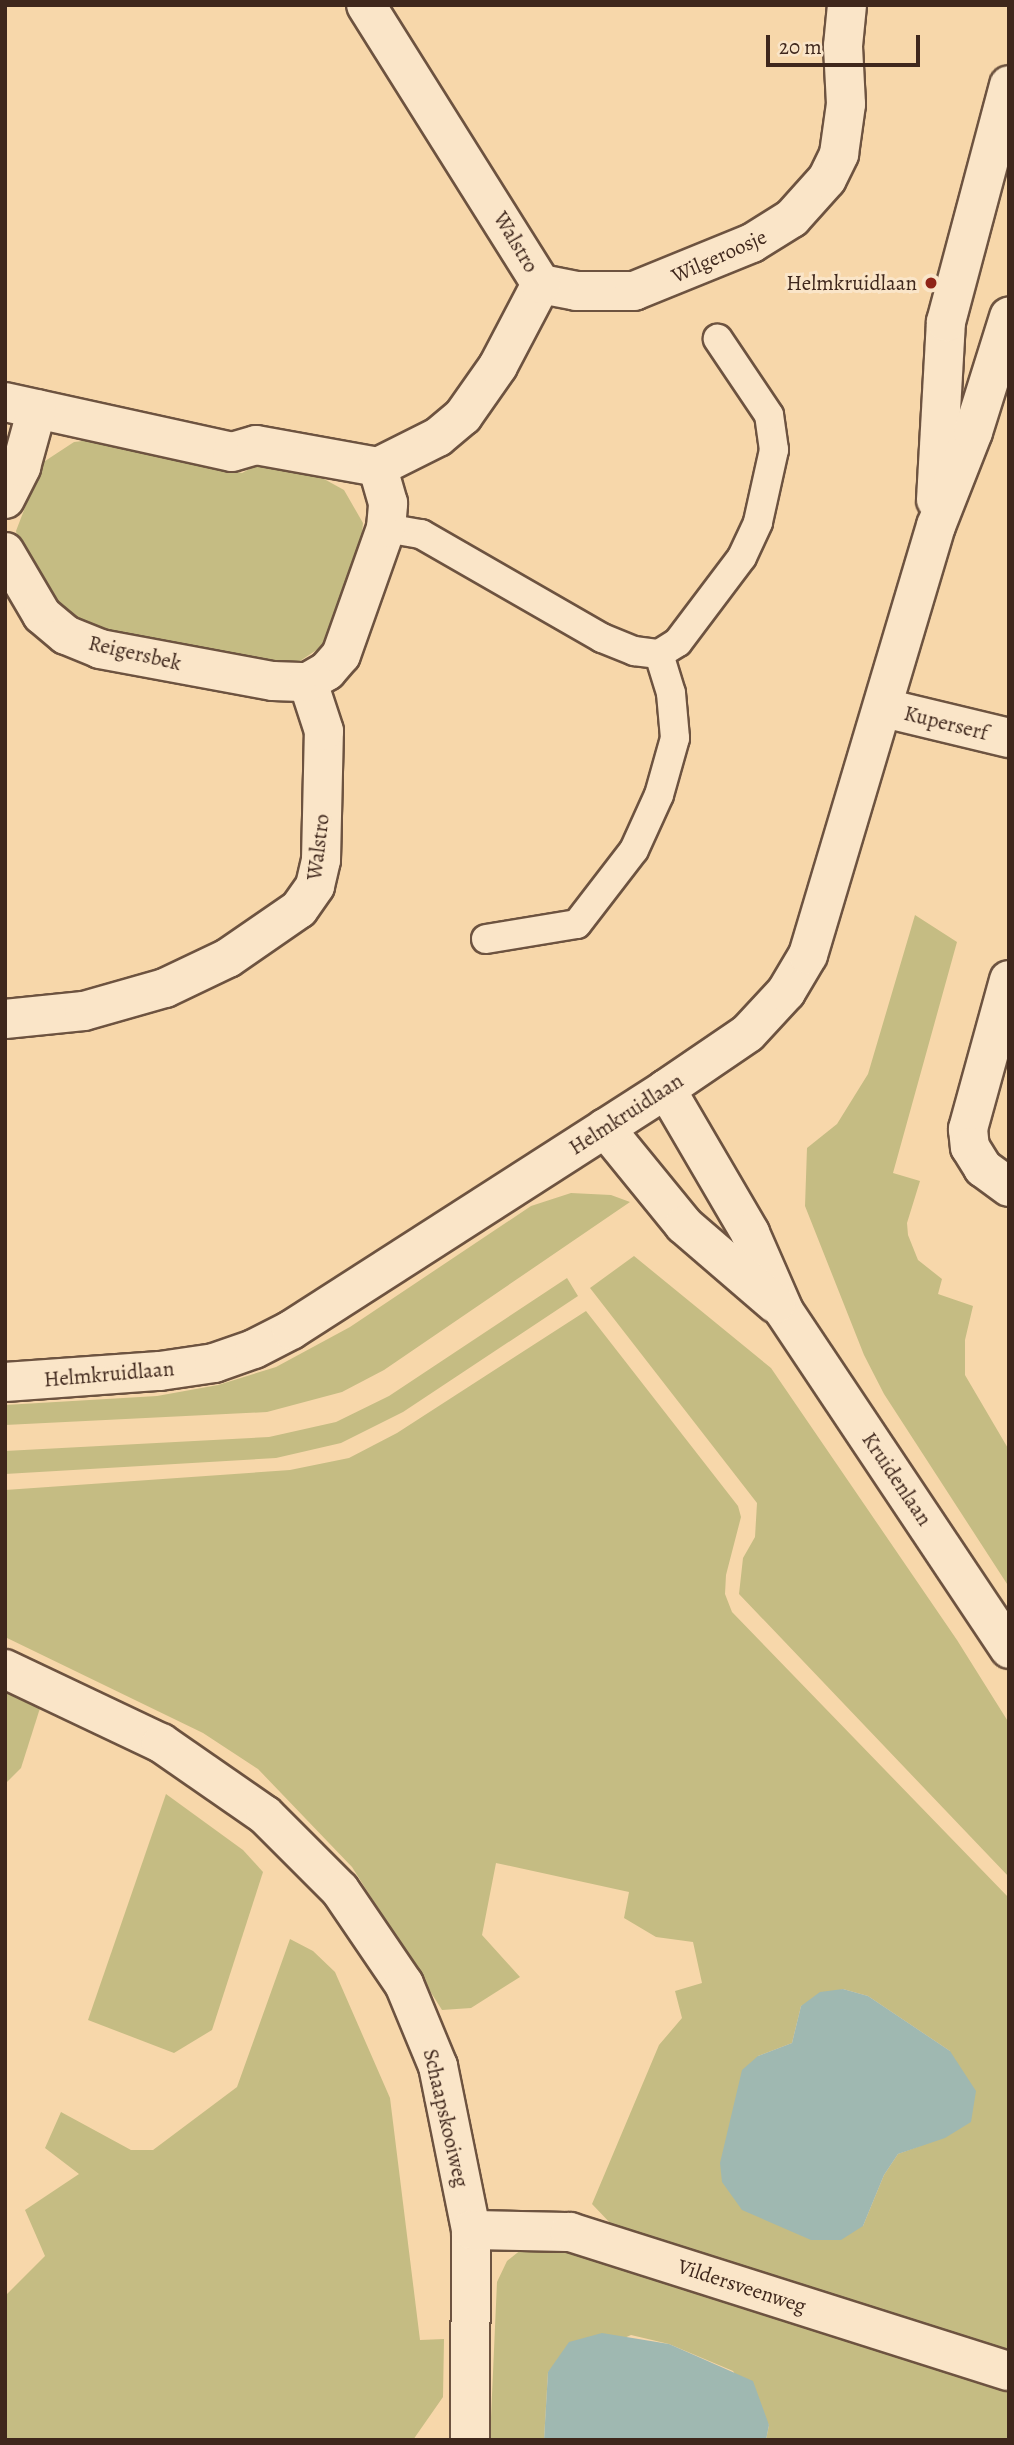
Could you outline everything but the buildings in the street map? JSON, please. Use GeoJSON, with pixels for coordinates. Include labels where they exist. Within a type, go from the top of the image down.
{"type":"FeatureCollection","features":[{"type":"Feature","properties":{"kind":"street","name":"Walstro"},"geometry":{"type":"LineString","coordinates":[[366,5],[541,284],[498,366],[463,416],[438,437],[379,467]]}},
{"type":"Feature","properties":{"kind":"street","name":"Wilgeroosje"},"geometry":{"type":"LineString","coordinates":[[541,284],[576,292],[634,292],[752,243],[792,218],[827,179],[839,154],[846,104],[843,46],[847,5]]}},
{"type":"Feature","properties":{"kind":"street","name":"Helmkruidlaan"},"geometry":{"type":"LineString","coordinates":[[936,526],[946,322],[1009,85]]}},
{"type":"Feature","properties":{"kind":"street","name":"Helmkruidlaan"},"geometry":{"type":"LineString","coordinates":[[5,1382],[160,1371],[214,1363],[254,1349],[291,1330],[748,1033],[786,992],[808,955],[884,708],[936,526],[973,432],[1009,317]]}},
{"type":"Feature","properties":{"kind":"street"},"geometry":{"type":"LineString","coordinates":[[5,499],[21,467],[21,406],[232,452],[256,445],[379,467],[388,502],[386,528],[341,654],[327,671],[308,682]]}},
{"type":"Feature","properties":{"kind":"street","name":"Reigersbek"},"geometry":{"type":"LineString","coordinates":[[5,552],[42,615],[66,635],[100,649],[273,681],[308,682]]}},
{"type":"Feature","properties":{"kind":"street","name":"Walstro"},"geometry":{"type":"LineString","coordinates":[[5,1019],[110,1006],[165,988],[228,958],[299,909],[315,886],[321,860],[324,732],[308,682]]}},
{"type":"Feature","properties":{"kind":"street","name":"Kuperserf"},"geometry":{"type":"LineString","coordinates":[[884,708],[1009,738]]}},
{"type":"Feature","properties":{"kind":"street"},"geometry":{"type":"LineString","coordinates":[[1009,980],[968,1129],[970,1147],[983,1168],[1009,1187]]}},
{"type":"Feature","properties":{"kind":"street","name":"Kruidenlaan"},"geometry":{"type":"LineString","coordinates":[[666,1088],[750,1233],[784,1311],[1009,1649]]}},
{"type":"Feature","properties":{"kind":"street","name":"Kruidenlaan"},"geometry":{"type":"LineString","coordinates":[[605,1128],[684,1225],[784,1311]]}},
{"type":"Feature","properties":{"kind":"street","name":"Schaapskooiweg"},"geometry":{"type":"LineString","coordinates":[[5,1669],[100,1711],[195,1764],[265,1815],[340,1890],[374,1935],[422,2022],[438,2066],[471,2230],[470,2440]]}},
{"type":"Feature","properties":{"kind":"street","name":"Vildersveenweg"},"geometry":{"type":"LineString","coordinates":[[471,2230],[548,2228],[590,2237],[1009,2371]]}},
{"type":"Feature","properties":{"kind":"lane"},"geometry":{"type":"LineString","coordinates":[[386,528],[421,534],[602,638],[634,651],[659,654],[678,642],[742,557],[758,522],[774,450],[769,415],[718,339]]}},
{"type":"Feature","properties":{"kind":"lane"},"geometry":{"type":"LineString","coordinates":[[486,939],[577,924],[634,850],[659,795],[676,738],[676,720],[659,654]]}},
{"type":"Feature","properties":{"kind":"shaded area"},"geometry":{"type":"Polygon","coordinates":[[[100,439],[242,473],[259,464],[324,479],[344,490],[363,523],[361,544],[324,645],[297,663],[265,664],[132,643],[73,621],[49,601],[20,552],[16,531],[42,463],[74,442],[100,439]]]}},
{"type":"Feature","properties":{"kind":"shaded area"},"geometry":{"type":"Polygon","coordinates":[[[915,915],[957,942],[893,1173],[920,1181],[907,1223],[908,1235],[918,1260],[942,1279],[938,1294],[973,1306],[965,1340],[965,1375],[1009,1450],[1009,1587],[884,1394],[864,1355],[805,1206],[807,1148],[837,1124],[868,1074],[915,915]]]}},
{"type":"Feature","properties":{"kind":"shaded area"},"geometry":{"type":"Polygon","coordinates":[[[571,1193],[611,1195],[630,1202],[384,1370],[342,1392],[267,1412],[5,1425],[5,1405],[157,1396],[218,1385],[276,1367],[350,1327],[531,1206],[571,1193]]]}},
{"type":"Feature","properties":{"kind":"shaded area"},"geometry":{"type":"Polygon","coordinates":[[[634,1256],[771,1368],[957,1640],[1009,1723],[1009,1877],[739,1594],[743,1558],[755,1537],[757,1503],[590,1288],[634,1256]]]}},
{"type":"Feature","properties":{"kind":"shaded area"},"geometry":{"type":"Polygon","coordinates":[[[567,1278],[578,1296],[403,1412],[341,1443],[276,1458],[5,1474],[5,1451],[269,1437],[336,1422],[389,1396],[567,1278]]]}},
{"type":"Feature","properties":{"kind":"shaded area"},"geometry":{"type":"Polygon","coordinates":[[[586,1311],[738,1506],[741,1517],[726,1575],[725,1594],[732,1612],[1009,1898],[1009,2350],[613,2226],[592,2204],[659,2045],[682,2018],[675,1991],[702,1983],[693,1942],[656,1937],[624,1918],[629,1892],[496,1863],[482,1935],[520,1977],[471,2008],[442,2010],[352,1867],[258,1769],[203,1733],[5,1637],[5,1490],[290,1470],[349,1458],[397,1433],[586,1311]],[[843,1989],[801,2006],[792,2043],[758,2056],[863,2226],[884,2175],[898,2154],[920,2146],[950,2051],[868,1996],[843,1989]]]}},
{"type":"Feature","properties":{"kind":"shaded area"},"geometry":{"type":"Polygon","coordinates":[[[5,1690],[41,1705],[21,1768],[5,1784],[5,1690]]]}},
{"type":"Feature","properties":{"kind":"shaded area"},"geometry":{"type":"Polygon","coordinates":[[[166,1794],[243,1850],[263,1872],[212,2030],[174,2053],[88,2020],[166,1794]]]}},
{"type":"Feature","properties":{"kind":"shaded area"},"geometry":{"type":"Polygon","coordinates":[[[290,1939],[313,1951],[335,1972],[390,2098],[420,2340],[444,2339],[443,2397],[413,2440],[5,2440],[5,2296],[45,2256],[25,2210],[79,2174],[45,2148],[61,2112],[131,2150],[153,2150],[237,2087],[290,1939]]]}},
{"type":"Feature","properties":{"kind":"shaded area"},"geometry":{"type":"Polygon","coordinates":[[[547,2246],[580,2252],[1009,2389],[1009,2440],[766,2440],[769,2425],[733,2371],[669,2344],[631,2335],[548,2372],[544,2440],[490,2440],[497,2282],[507,2261],[522,2249],[547,2246]]]}},
{"type":"Feature","properties":{"kind":"water"},"geometry":{"type":"Polygon","coordinates":[[[843,1989],[868,1996],[950,2051],[976,2091],[971,2122],[945,2138],[898,2154],[884,2175],[863,2226],[841,2240],[811,2240],[742,2210],[722,2182],[720,2163],[742,2070],[758,2056],[792,2043],[801,2006],[820,1992],[843,1989]]]}},
{"type":"Feature","properties":{"kind":"water"},"geometry":{"type":"Polygon","coordinates":[[[602,2333],[669,2344],[753,2381],[769,2425],[766,2440],[544,2440],[548,2372],[569,2342],[602,2333]]]}},
{"type":"Feature","properties":{"kind":"place","name":"Helmkruidlaan"},"geometry":{"type":"Point","coordinates":[931,283]}}]}
